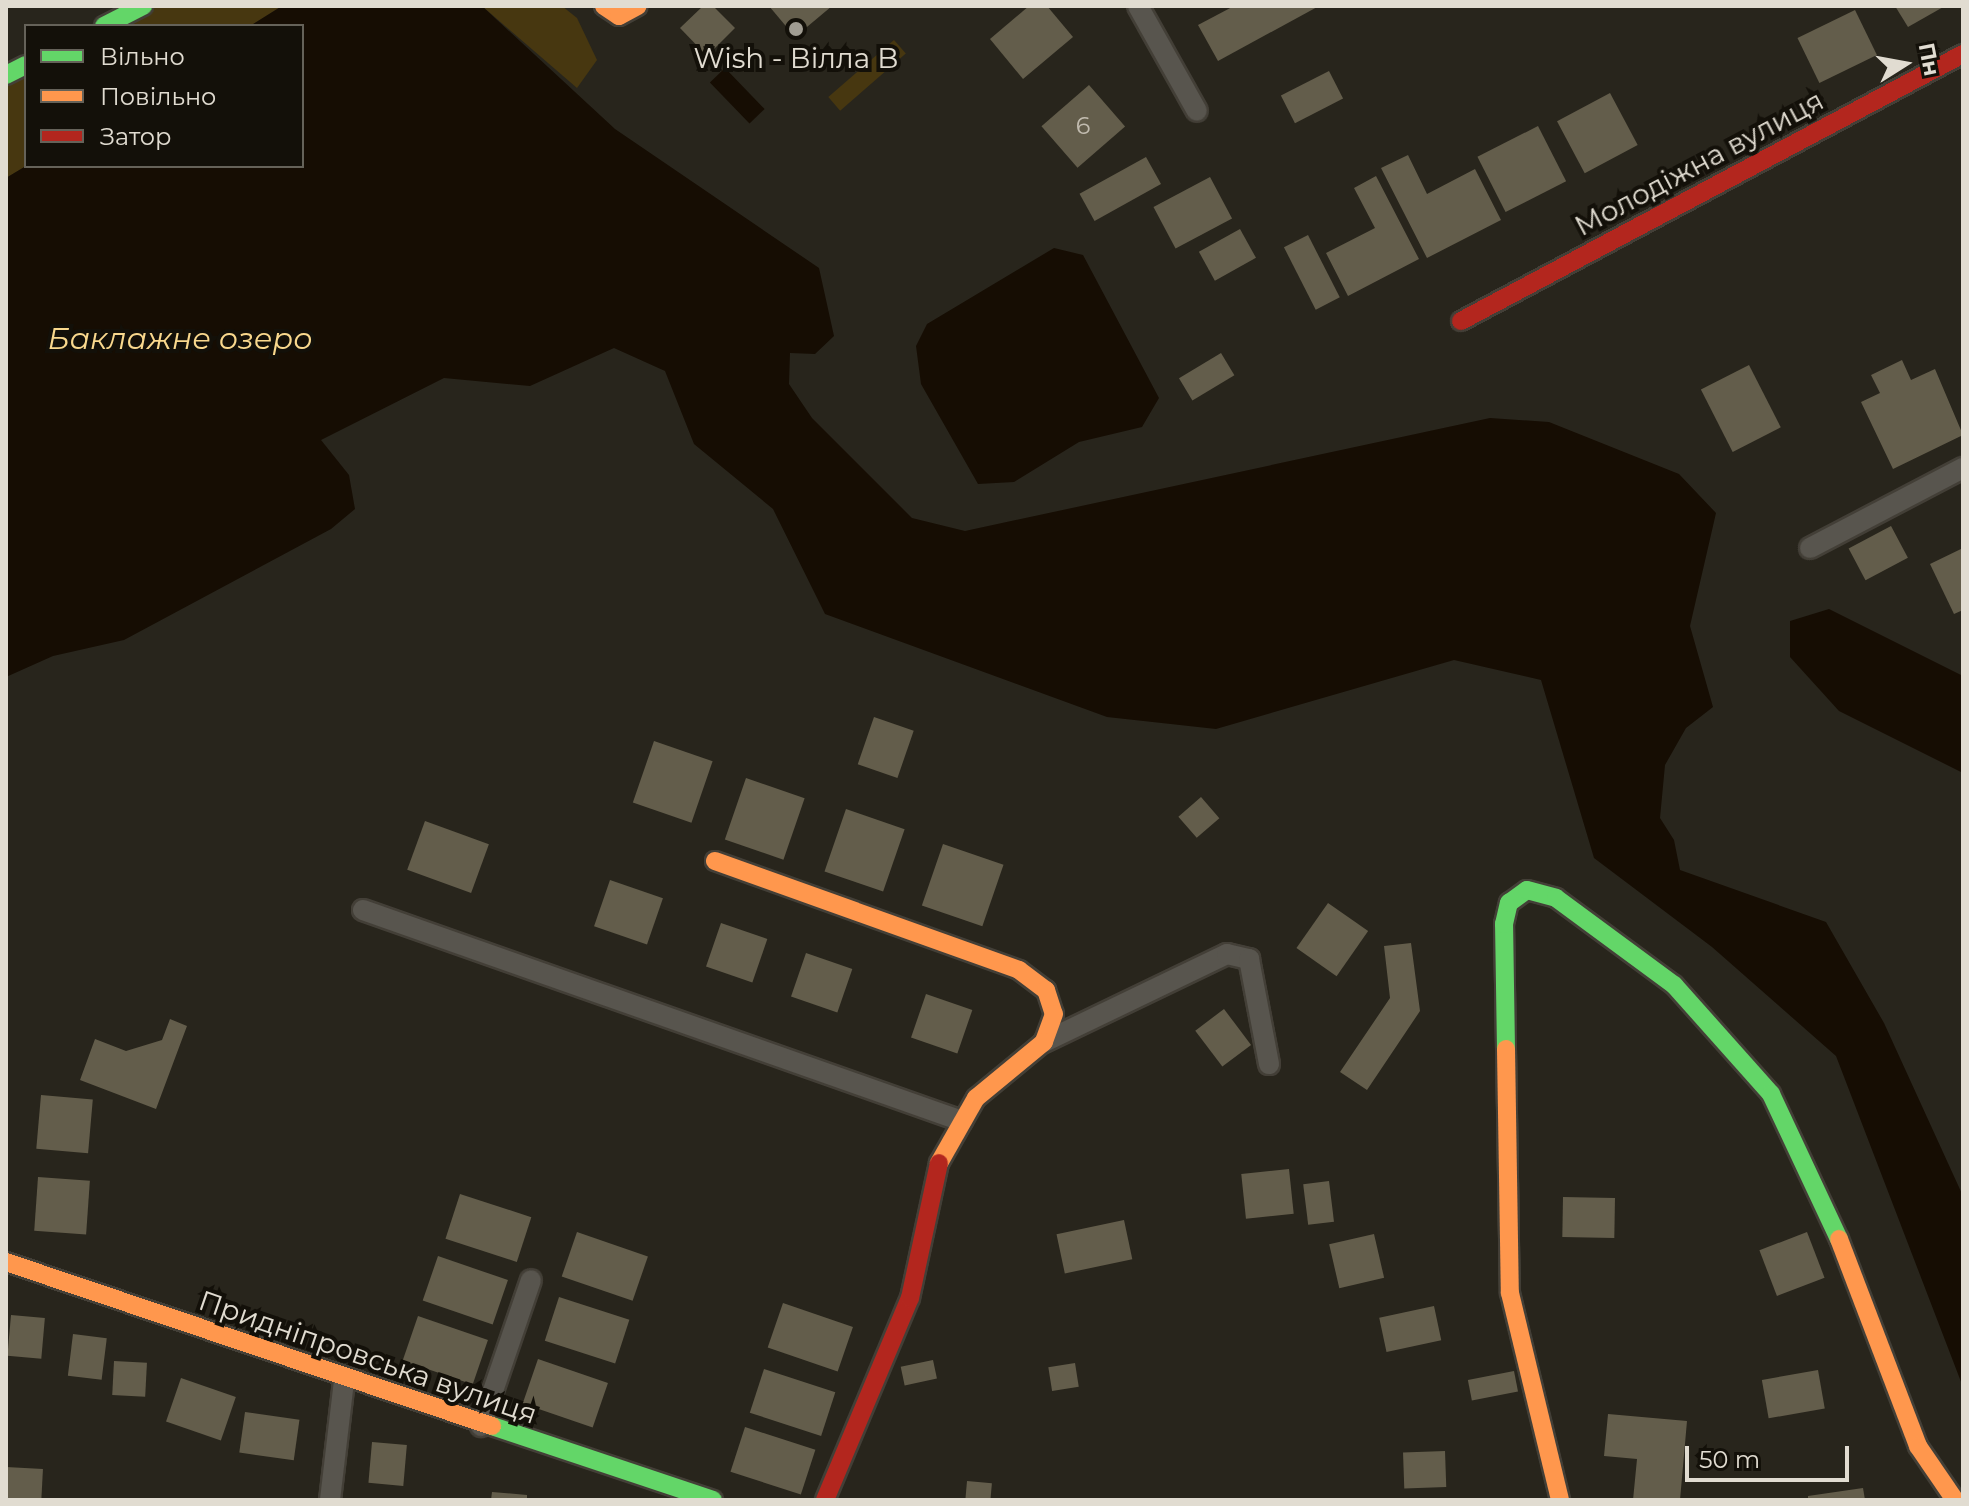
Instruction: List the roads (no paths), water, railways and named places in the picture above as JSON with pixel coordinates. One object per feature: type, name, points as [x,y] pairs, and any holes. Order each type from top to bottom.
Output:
[{"type":"street","points":[[108,24],[143,6]]},
{"type":"street","points":[[604,6],[619,16],[638,6]]},
{"type":"street","points":[[1138,6],[1197,111]]},
{"type":"street","name":"Молодіжна вулиця","points":[[1461,321],[1963,54]]},
{"type":"street","points":[[6,75],[24,66]]},
{"type":"street","points":[[1810,548],[1963,468]]},
{"type":"street","points":[[715,861],[1019,970],[1046,990],[1054,1014],[1044,1042]]},
{"type":"street","points":[[1560,1500],[1510,1293],[1504,924],[1509,903],[1527,890],[1556,898],[1674,985],[1771,1094],[1835,1227],[1918,1446],[1955,1500]]},
{"type":"street","points":[[363,910],[962,1121]]},
{"type":"street","points":[[825,1500],[910,1298],[939,1163],[976,1098],[1044,1042],[1227,954],[1249,959],[1269,1064]]},
{"type":"street","name":"Придніпровська вулиця","points":[[6,1262],[344,1380],[713,1500]]},
{"type":"street","points":[[481,1426],[531,1280]]},
{"type":"street","points":[[330,1500],[344,1380]]},
{"type":"water","name":"Баклажне озеро","points":[[282,6],[482,6],[615,129],[819,268],[834,336],[815,354],[790,353],[789,384],[812,418],[912,518],[965,531],[1490,418],[1549,422],[1679,474],[1716,513],[1690,626],[1713,707],[1686,728],[1665,765],[1660,818],[1674,840],[1680,870],[1826,922],[1884,1023],[1963,1196],[1963,1387],[1836,1056],[1712,947],[1594,858],[1541,680],[1454,660],[1216,729],[1107,717],[825,614],[773,509],[694,444],[665,371],[614,348],[530,386],[444,378],[321,440],[349,475],[355,509],[331,529],[124,640],[53,656],[6,677],[6,178],[24,167],[304,168],[304,24],[253,24]]},
{"type":"water","points":[[725,68],[765,109],[749,124],[710,83]]},
{"type":"water","points":[[1054,248],[1083,255],[1159,398],[1142,427],[1079,442],[1014,482],[978,484],[921,384],[916,346],[927,324]]},
{"type":"water","points":[[1829,609],[1963,676],[1963,773],[1839,711],[1790,657],[1790,621]]},
{"type":"place","name":"Wish - Вілла B","points":[[796,29]]}]
